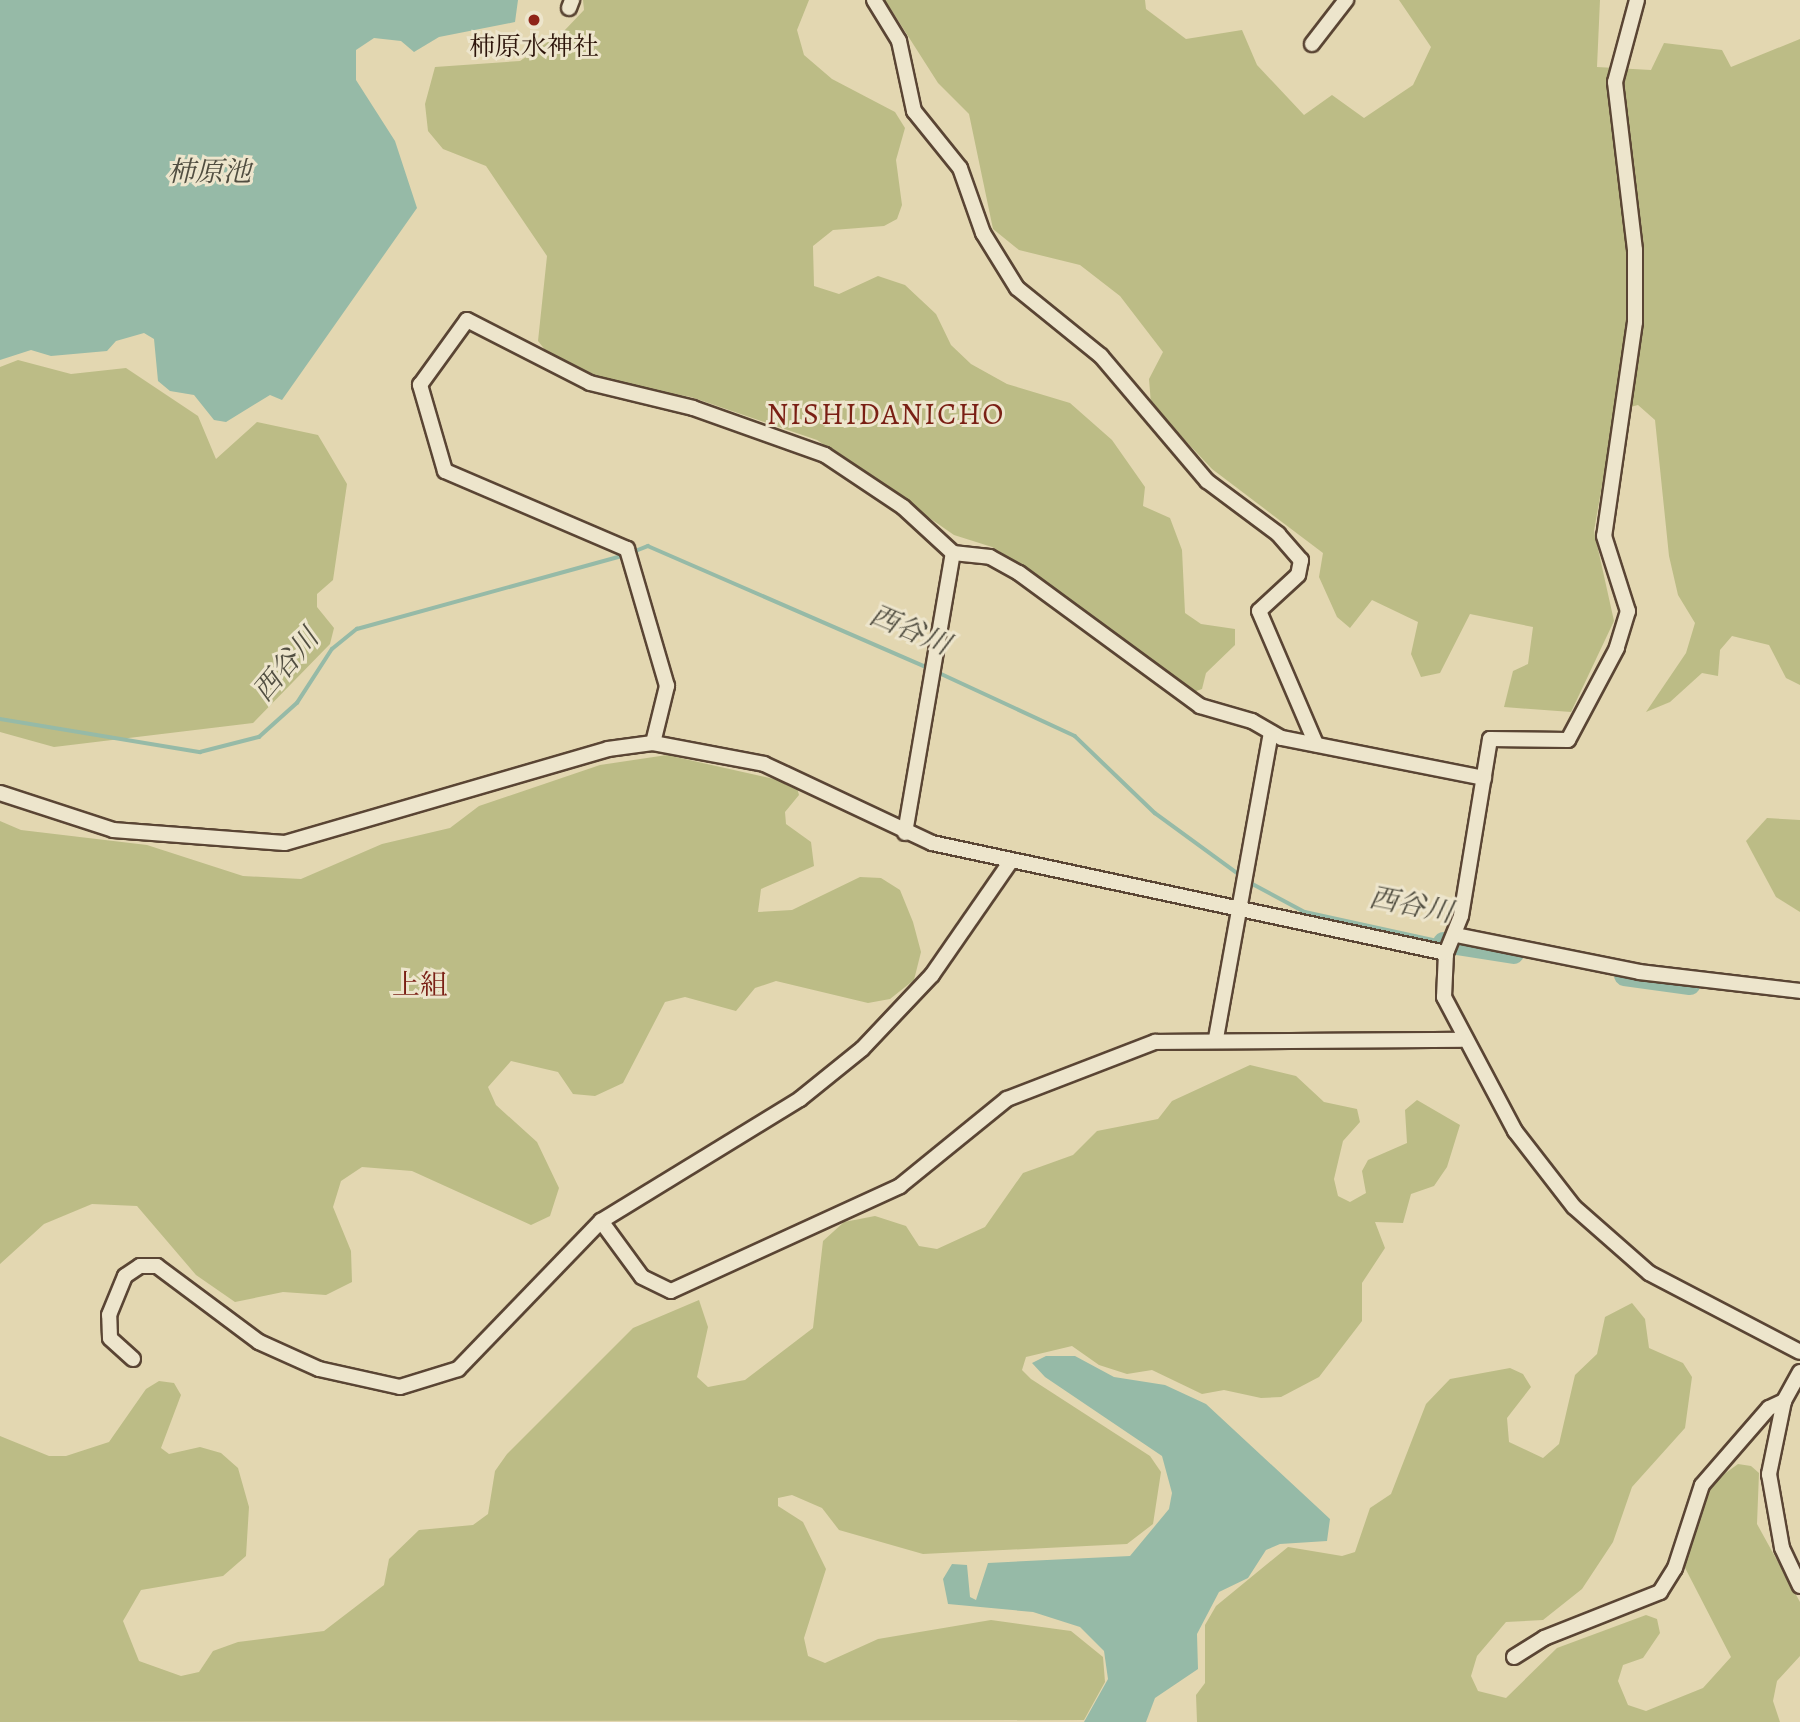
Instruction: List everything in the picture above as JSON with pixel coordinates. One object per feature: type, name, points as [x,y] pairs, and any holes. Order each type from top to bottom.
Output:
[{"type":"street","points":[[874,0],[899,41],[914,111],[960,168],[983,233],[1017,288],[1101,356],[1207,481],[1278,534],[1301,561],[1298,575],[1259,611],[1316,744]]},
{"type":"street","points":[[1312,44],[1346,0]]},
{"type":"street","points":[[1637,0],[1615,82],[1636,310],[1604,536],[1629,611],[1617,648],[1568,740],[1490,739],[1456,934],[1446,953],[1444,998],[1461,1040],[1537,1164],[1604,1236],[1688,1296],[1800,1352]]},
{"type":"street","points":[[653,743],[667,686],[629,552],[445,471],[420,385],[458,324],[467,320],[487,326],[590,383],[693,408],[825,455],[903,507],[953,553],[990,557],[1018,573],[1146,664],[1169,688],[1270,733],[1484,778]]},
{"type":"street","points":[[905,833],[953,553]]},
{"type":"street","points":[[1216,1038],[1270,733]]},
{"type":"street","points":[[0,793],[113,830],[285,844],[608,749],[653,743],[764,764],[905,833],[1011,861],[1446,953]]},
{"type":"street","points":[[133,1359],[110,1338],[109,1315],[125,1276],[140,1266],[157,1266],[279,1354],[377,1385],[429,1382],[458,1369],[601,1221],[800,1099],[862,1049],[932,975],[1011,861]]},
{"type":"street","points":[[1456,934],[1639,972],[1800,991]]},
{"type":"street","points":[[601,1221],[642,1277],[671,1291],[900,1186],[1007,1099],[1155,1042],[1216,1038],[1371,1045],[1461,1040]]},
{"type":"street","points":[[1800,1372],[1784,1401],[1769,1474],[1782,1548],[1800,1586]]},
{"type":"street","points":[[1514,1657],[1544,1638],[1660,1592],[1675,1568],[1702,1485],[1735,1454],[1769,1408],[1784,1401]]},
{"type":"green space","points":[[583,0],[809,0],[797,30],[804,55],[832,79],[895,112],[905,128],[896,160],[902,205],[897,219],[884,226],[833,230],[813,246],[814,286],[839,294],[878,276],[905,285],[936,314],[951,345],[971,364],[1007,384],[1070,403],[1112,440],[1145,487],[1143,506],[1170,518],[1182,550],[1185,613],[1201,624],[1235,629],[1235,645],[1206,673],[1202,689],[1191,693],[1034,573],[992,547],[954,535],[817,440],[691,397],[617,384],[550,356],[538,341],[547,256],[486,166],[443,149],[428,131],[425,104],[435,67],[520,61],[564,31],[584,10]]},
{"type":"green space","points":[[885,0],[1145,0],[1146,9],[1186,39],[1242,30],[1257,65],[1304,115],[1332,95],[1364,118],[1413,85],[1431,47],[1399,0],[1600,0],[1597,67],[1651,70],[1664,43],[1722,50],[1731,67],[1800,39],[1800,685],[1786,678],[1769,645],[1732,636],[1720,650],[1718,676],[1702,673],[1670,702],[1646,712],[1686,653],[1695,623],[1678,595],[1669,556],[1655,420],[1638,405],[1615,411],[1594,531],[1614,621],[1571,712],[1504,707],[1513,671],[1528,664],[1533,627],[1470,614],[1440,673],[1421,677],[1411,654],[1418,622],[1372,600],[1350,628],[1337,617],[1319,577],[1323,553],[1212,469],[1151,404],[1149,379],[1163,352],[1120,296],[1080,265],[1019,250],[993,229],[969,114],[938,83]]},
{"type":"green space","points":[[18,360],[71,374],[126,368],[198,416],[216,459],[257,422],[318,435],[347,484],[333,580],[317,594],[317,607],[334,628],[330,644],[253,723],[54,747],[0,732],[0,367]]},
{"type":"green space","points":[[667,755],[796,784],[799,795],[785,812],[786,824],[811,842],[814,866],[761,889],[758,912],[792,910],[860,877],[881,878],[900,890],[913,922],[921,952],[914,980],[890,999],[868,1003],[776,981],[755,988],[736,1011],[685,997],[665,1002],[623,1083],[595,1096],[573,1094],[558,1072],[511,1061],[488,1087],[496,1105],[537,1142],[559,1188],[550,1216],[531,1225],[412,1171],[362,1167],[341,1181],[333,1207],[351,1251],[352,1282],[326,1295],[283,1292],[235,1302],[196,1275],[137,1206],[92,1204],[44,1224],[0,1264],[0,821],[21,830],[147,845],[243,876],[301,879],[382,844],[450,828],[479,806],[600,765]]},
{"type":"green space","points":[[1767,818],[1800,820],[1800,912],[1776,897],[1746,841]]},
{"type":"green space","points":[[1250,1065],[1296,1076],[1324,1102],[1357,1109],[1360,1122],[1343,1141],[1334,1179],[1338,1196],[1350,1202],[1366,1193],[1362,1171],[1368,1160],[1407,1143],[1405,1110],[1417,1100],[1460,1125],[1447,1167],[1434,1186],[1411,1194],[1403,1223],[1375,1222],[1385,1248],[1362,1283],[1362,1321],[1319,1377],[1281,1397],[1261,1398],[1224,1390],[1202,1394],[1152,1370],[1127,1374],[1099,1365],[1072,1346],[1026,1357],[1022,1370],[1031,1379],[1150,1456],[1161,1472],[1153,1524],[1127,1544],[923,1554],[839,1530],[822,1508],[792,1495],[778,1498],[778,1506],[803,1522],[826,1569],[804,1638],[808,1656],[825,1663],[878,1639],[991,1620],[1071,1631],[1103,1657],[1105,1682],[1084,1720],[0,1722],[0,1436],[49,1456],[66,1456],[109,1442],[146,1389],[159,1381],[174,1383],[181,1395],[161,1448],[169,1454],[200,1447],[221,1453],[238,1468],[249,1507],[246,1556],[223,1576],[141,1590],[123,1621],[139,1661],[181,1676],[199,1672],[213,1651],[238,1642],[324,1631],[384,1585],[389,1559],[419,1530],[473,1525],[488,1514],[495,1471],[507,1454],[633,1328],[699,1300],[708,1327],[697,1377],[708,1387],[745,1380],[813,1328],[823,1241],[844,1222],[875,1216],[906,1226],[919,1246],[937,1249],[985,1227],[1023,1173],[1073,1155],[1097,1131],[1158,1119],[1172,1101]]},
{"type":"green space","points":[[1632,1303],[1645,1319],[1649,1348],[1683,1363],[1692,1377],[1685,1428],[1632,1487],[1613,1542],[1582,1589],[1543,1620],[1506,1622],[1477,1656],[1471,1676],[1478,1691],[1506,1698],[1557,1648],[1646,1615],[1657,1619],[1660,1633],[1643,1658],[1623,1665],[1618,1681],[1628,1705],[1646,1711],[1703,1688],[1731,1657],[1682,1562],[1709,1485],[1738,1464],[1751,1466],[1759,1473],[1757,1524],[1800,1602],[1800,1656],[1777,1681],[1773,1701],[1780,1722],[1197,1722],[1196,1695],[1205,1683],[1205,1625],[1216,1606],[1288,1547],[1342,1556],[1355,1552],[1370,1508],[1391,1494],[1426,1404],[1450,1379],[1510,1368],[1523,1374],[1531,1387],[1507,1418],[1509,1442],[1543,1458],[1559,1444],[1575,1375],[1597,1354],[1605,1317]]},
{"type":"water","name":"柿原池","points":[[0,0],[518,0],[515,22],[439,37],[414,52],[401,41],[374,38],[356,50],[356,80],[395,141],[417,208],[282,400],[270,395],[226,422],[214,420],[194,395],[170,391],[158,381],[154,339],[144,333],[116,341],[107,351],[51,356],[31,350],[0,360]]},
{"type":"water","points":[[1046,1356],[1075,1356],[1114,1377],[1165,1385],[1206,1404],[1330,1519],[1327,1541],[1280,1544],[1266,1550],[1248,1578],[1219,1592],[1197,1634],[1198,1669],[1155,1698],[1146,1722],[1084,1722],[1108,1679],[1104,1651],[1080,1627],[1033,1612],[948,1604],[943,1579],[952,1564],[967,1565],[970,1597],[976,1600],[988,1563],[1130,1556],[1169,1509],[1172,1493],[1162,1456],[1045,1377],[1032,1363]]},
{"type":"waterway","name":"西谷川","points":[[633,552],[648,546],[928,668]]},
{"type":"waterway","name":"西谷川","points":[[0,719],[200,752],[259,737],[297,703],[332,649],[357,629],[626,555]]},
{"type":"waterway","name":"西谷川","points":[[935,671],[1075,736],[1155,813],[1240,875]]},
{"type":"waterway","name":"西谷川","points":[[1249,882],[1305,912],[1443,942]]},
{"type":"waterway","name":"西谷川","points":[[1443,942],[1513,953]]},
{"type":"waterway","name":"西谷川","points":[[1624,975],[1689,984]]},
{"type":"place","name":"柿原水神社","points":[[534,20]]},
{"type":"district","name":"NISHIDANICHO","points":[[886,414]]},
{"type":"district","name":"上組","points":[[420,985]]}]
